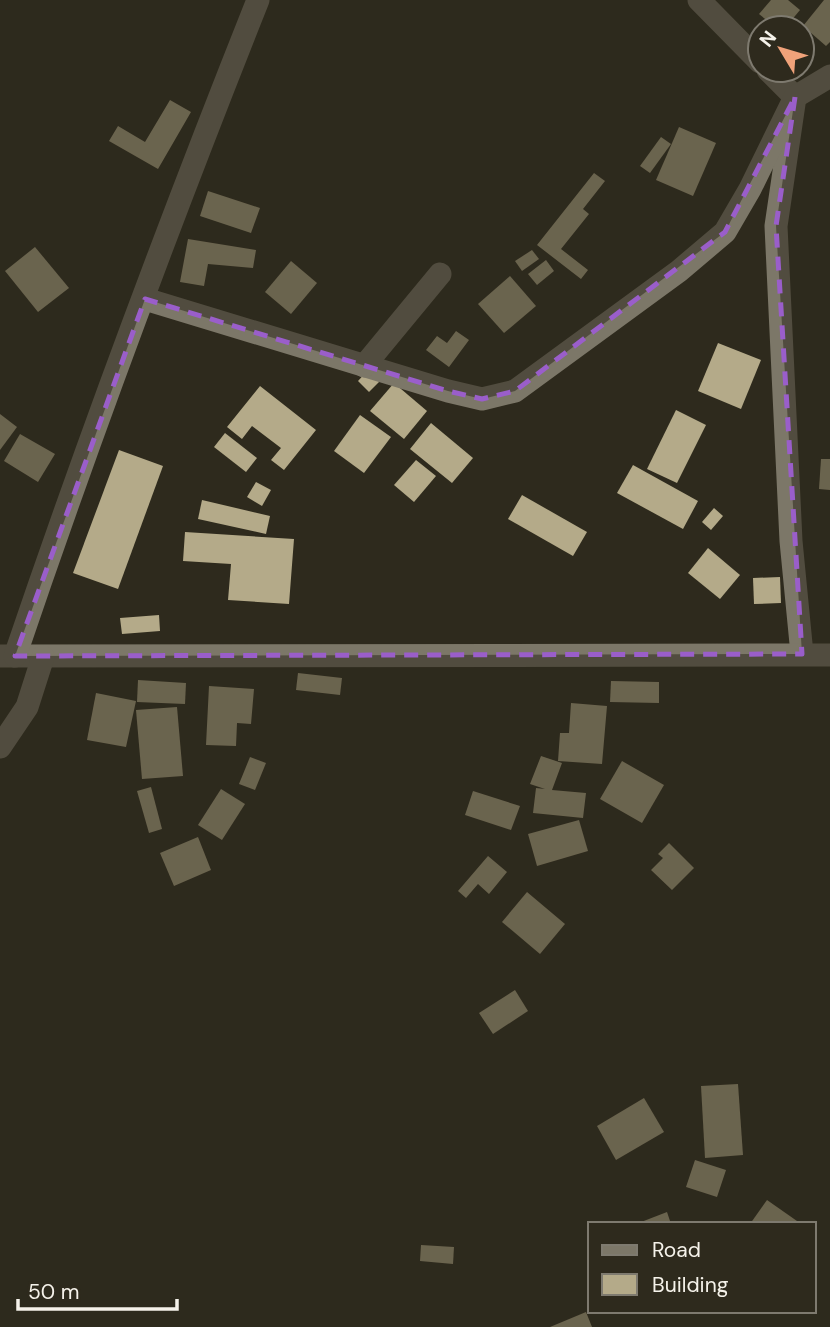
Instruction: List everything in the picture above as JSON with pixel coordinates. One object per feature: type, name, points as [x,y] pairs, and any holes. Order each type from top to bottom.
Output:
[{"type":"street","points":[[258,0],[197,152],[145,299],[7,656],[830,654]]},
{"type":"street","points":[[699,0],[746,48]]},
{"type":"street","points":[[145,299],[482,399],[515,391],[678,271],[725,232],[750,189],[795,97],[830,76]]},
{"type":"street","points":[[782,84],[795,97]]},
{"type":"street","points":[[795,97],[776,226],[791,541],[802,654]]},
{"type":"street","points":[[364,366],[440,274]]},
{"type":"street","points":[[0,747],[27,707],[43,657]]},
{"type":"highlighted area","points":[[795,97],[776,226],[802,654],[15,656],[145,299],[448,391],[482,399],[515,391],[725,232]]},
{"type":"building","points":[[771,0],[788,0],[800,10],[797,14],[759,14]]},
{"type":"building","points":[[824,0],[830,0],[830,42],[826,46],[816,37],[816,14],[813,14]]},
{"type":"building","points":[[170,100],[191,112],[158,169],[109,141],[118,126],[145,142]]},
{"type":"building","points":[[679,127],[716,143],[693,196],[656,180]]},
{"type":"building","points":[[661,137],[671,144],[650,173],[640,166]]},
{"type":"building","points":[[594,173],[605,181],[583,209],[589,214],[561,249],[588,270],[581,279],[537,245]]},
{"type":"building","points":[[208,191],[260,208],[251,233],[200,216]]},
{"type":"building","points":[[188,239],[256,250],[253,268],[208,264],[204,286],[180,282]]},
{"type":"building","points":[[35,247],[69,288],[38,312],[5,271]]},
{"type":"building","points":[[532,250],[539,259],[522,271],[515,261]]},
{"type":"building","points":[[546,260],[554,271],[537,285],[528,274]]},
{"type":"building","points":[[291,261],[317,283],[291,314],[265,292]]},
{"type":"building","points":[[510,276],[536,306],[504,333],[478,304]]},
{"type":"building","points":[[456,331],[469,340],[449,367],[426,350],[437,336],[447,343]]},
{"type":"building","points":[[718,343],[761,360],[741,409],[698,391]]},
{"type":"building","points":[[368,370],[380,381],[369,392],[358,381]]},
{"type":"building","points":[[394,383],[427,411],[404,439],[370,411]]},
{"type":"building","points":[[260,386],[316,430],[284,470],[271,460],[281,448],[252,426],[242,439],[227,427]]},
{"type":"building","points":[[676,410],[706,425],[677,483],[647,469]]},
{"type":"building","points":[[0,414],[17,427],[0,450]]},
{"type":"building","points":[[360,415],[391,437],[364,473],[334,451]]},
{"type":"building","points":[[431,423],[473,458],[452,483],[410,449]]},
{"type":"building","points":[[225,433],[257,458],[246,472],[214,447]]},
{"type":"building","points":[[20,434],[55,454],[38,482],[4,461]]},
{"type":"building","points":[[119,450],[163,466],[118,589],[73,573]]},
{"type":"building","points":[[821,459],[830,459],[830,490],[819,489]]},
{"type":"building","points":[[416,460],[436,476],[414,502],[394,485]]},
{"type":"building","points":[[633,465],[698,501],[683,529],[617,493]]},
{"type":"building","points":[[256,482],[271,490],[262,506],[247,497]]},
{"type":"building","points":[[522,495],[587,532],[573,556],[508,519]]},
{"type":"building","points":[[202,500],[270,516],[266,534],[198,519]]},
{"type":"building","points":[[714,508],[723,516],[711,530],[702,522]]},
{"type":"building","points":[[185,532],[294,539],[289,604],[228,600],[231,564],[183,561]]},
{"type":"building","points":[[708,548],[740,575],[720,599],[688,573]]},
{"type":"building","points":[[780,577],[781,603],[754,604],[753,578]]},
{"type":"building","points":[[159,615],[160,631],[122,634],[120,618]]},
{"type":"building","points":[[298,673],[342,678],[340,695],[296,690]]},
{"type":"building","points":[[138,680],[186,683],[185,704],[137,702]]},
{"type":"building","points":[[611,681],[659,682],[659,703],[610,702]]},
{"type":"building","points":[[209,686],[254,689],[251,724],[237,723],[236,746],[206,745]]},
{"type":"building","points":[[96,693],[136,701],[126,747],[87,740]]},
{"type":"building","points":[[571,703],[607,706],[602,764],[558,761],[560,733],[569,733]]},
{"type":"building","points":[[177,707],[183,776],[142,779],[136,710]]},
{"type":"building","points":[[541,756],[562,763],[552,790],[586,793],[583,818],[533,813],[536,788],[545,789],[530,784]]},
{"type":"building","points":[[250,757],[266,763],[255,790],[239,784]]},
{"type":"building","points":[[622,761],[664,785],[642,823],[600,799]]},
{"type":"building","points":[[151,787],[162,829],[149,833],[137,791]]},
{"type":"building","points":[[221,789],[245,804],[222,840],[198,825]]},
{"type":"building","points":[[473,791],[520,806],[511,830],[465,815]]},
{"type":"building","points":[[579,820],[588,851],[537,866],[528,834]]},
{"type":"building","points":[[198,837],[211,870],[174,886],[160,853]]},
{"type":"building","points":[[669,843],[694,868],[672,890],[651,870],[663,858],[658,854]]},
{"type":"building","points":[[488,856],[507,872],[489,894],[478,884],[466,898],[458,891]]},
{"type":"building","points":[[527,892],[565,924],[540,954],[502,922]]},
{"type":"building","points":[[515,990],[528,1011],[493,1034],[479,1013]]},
{"type":"building","points":[[738,1084],[743,1155],[705,1158],[701,1086]]},
{"type":"building","points":[[644,1098],[664,1132],[616,1160],[597,1126]]},
{"type":"building","points":[[695,1160],[726,1170],[717,1197],[686,1187]]},
{"type":"building","points":[[767,1200],[797,1221],[796,1222],[751,1222]]},
{"type":"building","points":[[667,1212],[670,1222],[641,1222]]},
{"type":"building","points":[[421,1245],[454,1247],[453,1264],[420,1261]]},
{"type":"building","points":[[586,1312],[592,1327],[550,1327]]}]
